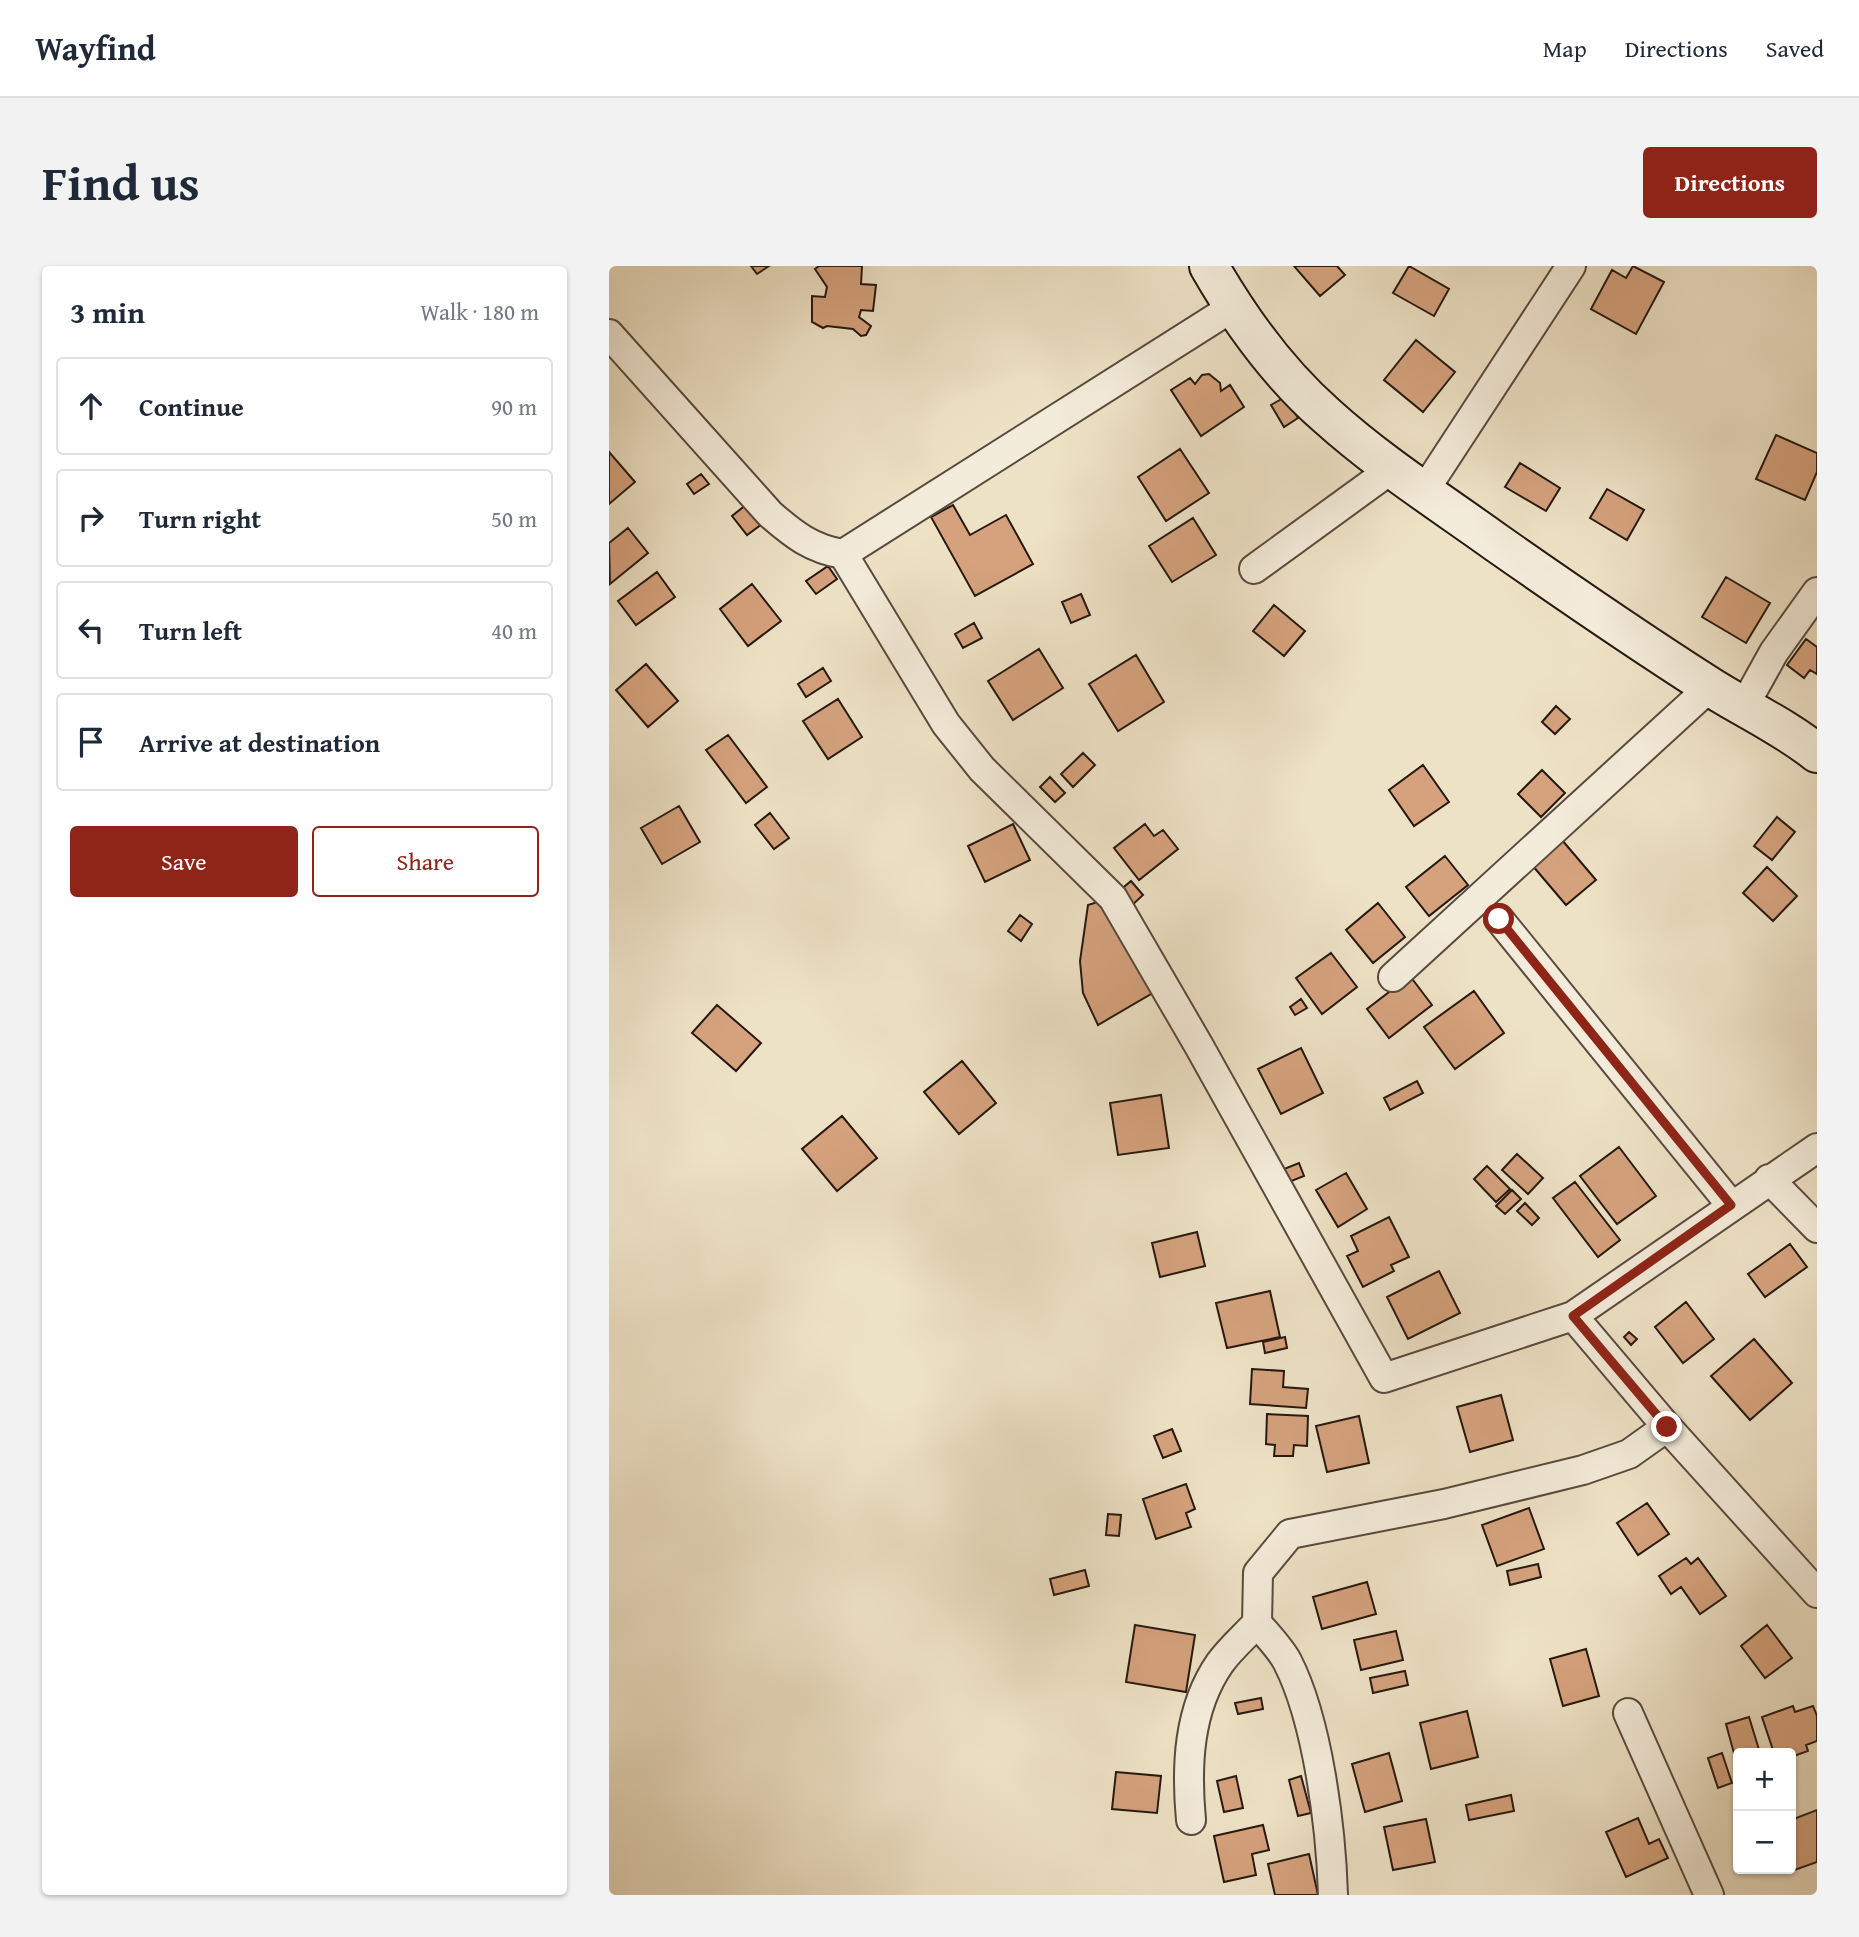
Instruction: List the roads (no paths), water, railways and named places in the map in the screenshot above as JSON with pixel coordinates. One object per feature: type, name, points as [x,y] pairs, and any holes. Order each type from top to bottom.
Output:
[{"type":"street","points":[[1209,266],[1233,307],[1275,361],[1326,415],[1423,491],[1710,687],[1794,734],[1817,753]]},
{"type":"street","points":[[1423,491],[1571,266]]},
{"type":"street","points":[[609,334],[771,514],[795,536],[820,550],[843,554],[1233,307]]},
{"type":"street","points":[[1254,569],[1393,468]]},
{"type":"street","points":[[843,554],[946,724],[982,769],[1113,898],[1199,1046],[1384,1378],[1573,1316],[1817,1148]]},
{"type":"street","points":[[1744,706],[1774,652],[1817,592]]},
{"type":"street","points":[[1393,976],[1710,687]]},
{"type":"street","points":[[1499,919],[1731,1205]]},
{"type":"street","points":[[1769,1179],[1817,1228]]},
{"type":"street","points":[[1573,1316],[1667,1427],[1817,1593]]},
{"type":"street","points":[[1333,1895],[1330,1829],[1307,1717],[1287,1660],[1257,1623],[1258,1573],[1290,1534],[1444,1504],[1583,1470],[1629,1454],[1667,1427]]},
{"type":"street","points":[[1191,1820],[1187,1775],[1191,1739],[1204,1692],[1221,1662],[1257,1623]]},
{"type":"street","points":[[1628,1713],[1709,1895]]}]
